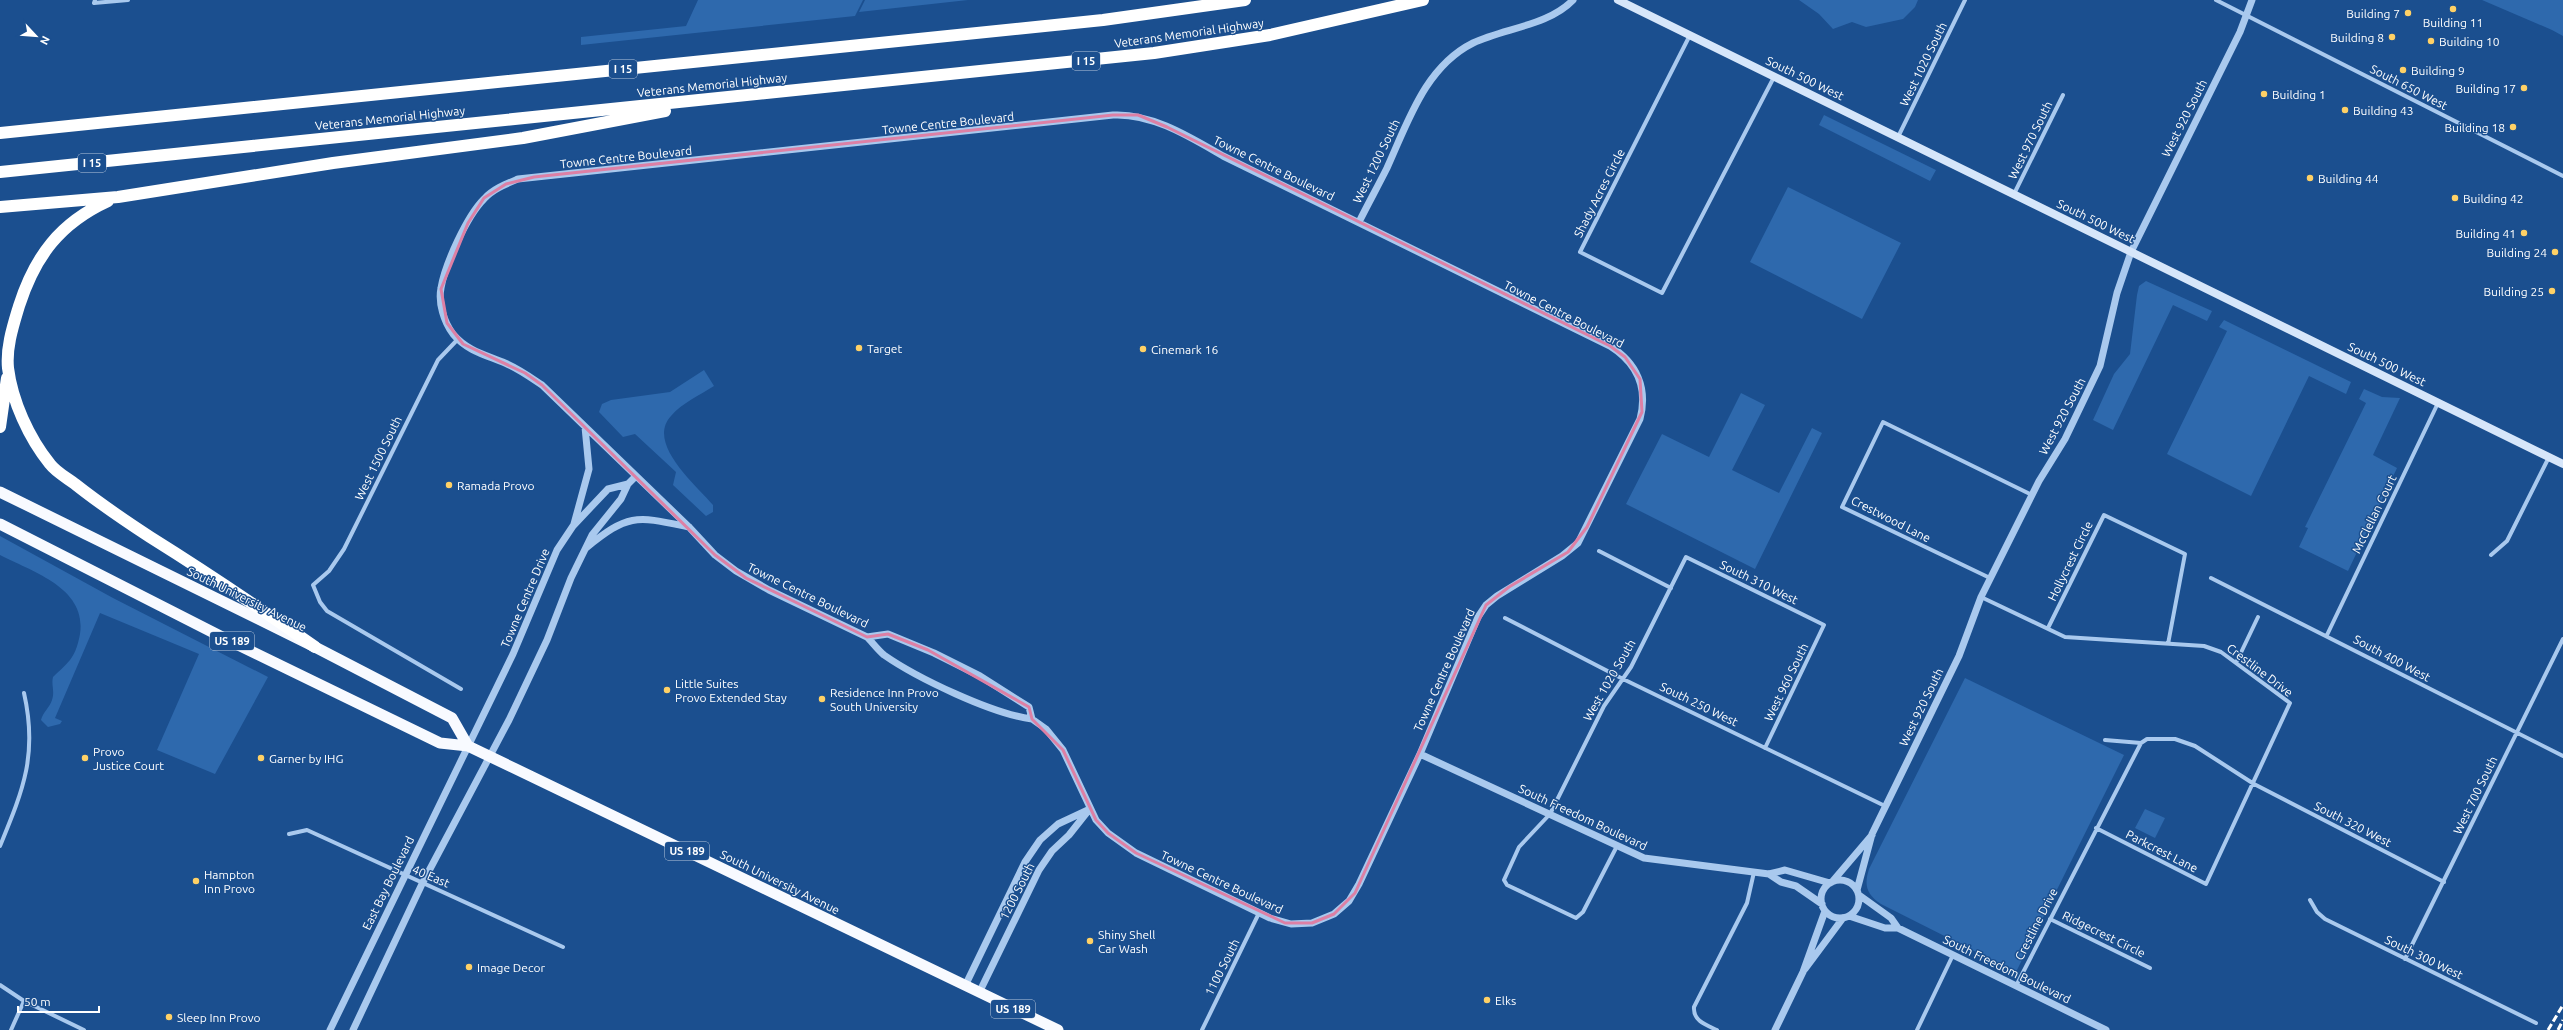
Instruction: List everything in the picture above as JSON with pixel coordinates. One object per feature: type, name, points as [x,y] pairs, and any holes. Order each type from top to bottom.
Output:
[{"type":"highway","name":"Veterans Memorial Highway","points":[[0,133],[1096,20],[1245,0]]},
{"type":"highway","name":"Veterans Memorial Highway","points":[[0,172],[744,96],[1192,48],[1277,34],[1423,0]]},
{"type":"highway","points":[[0,207],[118,197],[333,163],[523,138],[744,96]]},
{"type":"highway","points":[[0,427],[8,368],[10,333],[28,278],[43,253],[64,228],[90,210],[118,197]]},
{"type":"highway","points":[[8,368],[20,412],[36,445],[51,466],[107,509],[235,591],[315,647]]},
{"type":"highway","name":"South University Avenue","points":[[0,492],[315,647],[452,718],[468,746]]},
{"type":"highway","name":"South University Avenue","points":[[0,524],[224,638],[440,743],[468,746],[1058,1030]]},
{"type":"main road","name":"South 500 West","points":[[1618,0],[2563,464]]},
{"type":"street","points":[[94,2],[128,0]]},
{"type":"street","name":"West 1200 South","points":[[1359,222],[1413,110],[1435,73],[1462,49],[1474,43],[1557,13],[1572,0]]},
{"type":"street","name":"West 1020 South","points":[[1898,137],[1966,0]]},
{"type":"street","name":"South 650 West","points":[[2216,0],[2563,176]]},
{"type":"street","name":"West 920 South","points":[[1858,893],[1872,834],[1959,656],[1981,597],[1990,578],[2032,494],[2065,439],[2100,366],[2117,293],[2131,252],[2246,16],[2252,0]]},
{"type":"street","name":"Shady Acres Circle","points":[[1690,35],[1580,252],[1662,293],[1774,76]]},
{"type":"street","name":"West 970 South","points":[[2014,194],[2063,95]]},
{"type":"street","name":"Towne Centre Boulevard","points":[[1113,115],[1138,115],[1167,126],[1223,156],[1359,222],[1493,290],[1610,346],[1633,366],[1640,379],[1643,393],[1642,412],[1636,428],[1583,536],[1568,552],[1509,587],[1486,605],[1449,681],[1420,754],[1359,884],[1343,907],[1325,919],[1300,925],[1278,921],[1259,913],[1127,848],[1108,833],[1096,820],[1063,750],[1046,729],[1032,719],[1028,707],[970,670],[888,634],[867,637],[746,578],[715,555],[690,527],[542,385],[525,373],[486,357],[458,339],[447,323],[442,311],[441,289],[445,273],[468,222],[484,198],[500,187],[518,180],[534,177],[1113,115]]},
{"type":"street","name":"West 1500 South","points":[[458,339],[446,349],[438,360],[344,549],[329,571],[313,585],[320,602],[327,611],[461,689]]},
{"type":"street","name":"McClellan Court","points":[[2327,635],[2439,402]]},
{"type":"street","name":"Crestwood Lane","points":[[1990,578],[1842,507],[1883,422],[2032,494]]},
{"type":"street","points":[[573,526],[589,469],[586,427]]},
{"type":"street","points":[[2491,555],[2507,541],[2549,457]]},
{"type":"street","points":[[353,1030],[422,884],[508,722],[544,647],[592,534],[621,499],[628,484],[636,476]]},
{"type":"street","name":"Towne Centre Drive","points":[[468,746],[513,654],[546,572],[573,526],[608,488],[628,484]]},
{"type":"street","name":"Hollycrest Circle","points":[[2048,628],[2104,515],[2185,554],[2168,644]]},
{"type":"street","points":[[584,550],[621,522],[637,519],[690,527]]},
{"type":"street","points":[[1599,551],[1671,588]]},
{"type":"street","name":"West 1020 South","points":[[1617,846],[1579,917],[1576,918],[1507,885],[1504,880],[1519,847],[1550,814],[1604,706],[1623,679],[1686,557]]},
{"type":"street","name":"South 310 West","points":[[1686,557],[1824,625]]},
{"type":"street","name":"South 400 West","points":[[2211,578],[2327,635],[2517,734],[2563,756]]},
{"type":"street","name":"Crestline Drive","points":[[1981,597],[2066,637],[2204,646],[2221,652],[2290,703],[2254,784]]},
{"type":"street","points":[[2236,663],[2258,616]]},
{"type":"street","name":"South 250 West","points":[[1505,618],[1623,679],[1885,806]]},
{"type":"street","name":"West 960 South","points":[[1765,748],[1824,625]]},
{"type":"street","points":[[867,637],[883,654],[923,676],[1004,714],[1032,719]]},
{"type":"street","name":"West 700 South","points":[[2405,959],[2563,639]]},
{"type":"street","points":[[0,846],[22,793],[29,764],[30,720],[24,693]]},
{"type":"street","points":[[2105,740],[2141,743],[2148,739],[2175,739],[2195,746],[2254,784]]},
{"type":"street","name":"Crestline Drive","points":[[2016,986],[2141,743]]},
{"type":"street","name":"East Bay Boulevard","points":[[330,1030],[468,746]]},
{"type":"street","name":"South Freedom Boulevard","points":[[1420,754],[1644,858],[1769,874],[1785,870],[1831,883]]},
{"type":"street","name":"Parkcrest Lane","points":[[2096,828],[2206,884],[2254,784]]},
{"type":"street","name":"South 320 West","points":[[2254,784],[2444,882]]},
{"type":"street","name":"1200 South","points":[[965,986],[1025,862],[1040,840],[1058,824],[1090,809]]},
{"type":"street","name":"1200 South","points":[[979,993],[1039,870],[1052,850],[1069,835],[1090,809]]},
{"type":"street","name":"40 East","points":[[289,834],[307,830],[422,884],[563,947]]},
{"type":"street","name":"West 920 South","points":[[1831,883],[1872,834]]},
{"type":"street","points":[[1717,1030],[1699,1021],[1695,1016],[1694,1007],[1747,903],[1754,872]]},
{"type":"street","name":"South Freedom Boulevard","points":[[1769,874],[1781,882],[1796,886],[1823,907]]},
{"type":"street","points":[[1776,1030],[1802,972],[1823,907],[1822,896],[1831,883],[1848,882],[1858,893],[1858,907],[1846,917],[1802,972]]},
{"type":"street","name":"South Freedom Boulevard","points":[[1858,893],[1890,918],[1898,928],[2106,1030]]},
{"type":"street","name":"South 300 West","points":[[2310,900],[2317,912],[2325,919],[2536,1023]]},
{"type":"street","points":[[1823,907],[1831,916],[1846,917]]},
{"type":"street","name":"1100 South","points":[[1202,1030],[1259,913]]},
{"type":"street","name":"South Freedom Boulevard","points":[[1846,917],[1885,928],[1898,928]]},
{"type":"street","name":"Ridgecrest Circle","points":[[2050,919],[2150,968]]},
{"type":"street","points":[[1918,1030],[1953,955]]},
{"type":"street","points":[[0,985],[24,1001],[84,1030]]},
{"type":"street","points":[[11,1030],[24,1001]]},
{"type":"highlighted area","points":[[1113,115],[1138,115],[1167,127],[1610,346],[1625,357],[1640,379],[1642,412],[1587,527],[1568,552],[1509,587],[1486,605],[1355,893],[1334,914],[1312,923],[1285,923],[1136,853],[1108,833],[1096,820],[1063,750],[1032,719],[1029,707],[1015,697],[928,650],[888,634],[867,637],[746,578],[715,555],[542,385],[525,373],[463,344],[447,323],[441,289],[468,223],[484,198],[506,184],[534,177]]},
{"type":"shaded area","points":[[698,0],[863,0],[855,16],[581,45],[581,37],[686,26]]},
{"type":"shaded area","points":[[865,0],[968,0],[859,12]]},
{"type":"shaded area","points":[[1799,0],[1918,0],[1915,7],[1903,19],[1866,27],[1852,22],[1833,29],[1819,14]]},
{"type":"shaded area","points":[[2482,0],[2563,0],[2563,36],[2552,30]]},
{"type":"shaded area","points":[[1824,115],[1936,170],[1930,181],[1819,125]]},
{"type":"shaded area","points":[[1788,187],[1901,243],[1862,319],[1750,262]]},
{"type":"shaded area","points":[[2146,281],[2212,311],[2207,321],[2173,305],[2113,430],[2093,420],[2114,374],[2130,354],[2137,295],[2139,286]]},
{"type":"shaded area","points":[[2224,320],[2351,382],[2346,394],[2309,376],[2251,496],[2167,454],[2227,331],[2219,327]]},
{"type":"shaded area","points":[[704,370],[714,386],[675,411],[665,427],[664,438],[676,463],[713,505],[713,512],[706,516],[673,485],[676,472],[635,434],[623,437],[599,412],[602,404],[611,400],[670,392]]},
{"type":"shaded area","points":[[2364,389],[2382,397],[2400,398],[2373,455],[2397,468],[2348,571],[2299,547],[2308,528],[2305,527],[2366,403],[2359,399]]},
{"type":"shaded area","points":[[1741,393],[1765,405],[1732,470],[1779,493],[1812,428],[1822,433],[1755,569],[1626,504],[1662,434],[1709,457]]},
{"type":"shaded area","points":[[0,536],[113,598],[268,677],[215,774],[157,750],[199,654],[100,613],[55,718],[62,721],[60,724],[48,727],[41,720],[52,700],[53,677],[64,667],[74,654],[80,634],[80,618],[75,605],[66,593],[55,584],[42,575],[0,555]]},
{"type":"shaded area","points":[[1965,678],[2124,755],[2016,972],[1881,904],[1869,893],[1867,884],[1869,869]]},
{"type":"shaded area","points":[[2145,809],[2165,818],[2155,838],[2135,828]]},
{"type":"railway","points":[[2548,1030],[2563,1005]]},
{"type":"railway","points":[[2558,1030],[2563,1020]]},
{"type":"place","name":"Building 11","points":[[2453,9]]},
{"type":"place","name":"Building 7","points":[[2408,13]]},
{"type":"place","name":"Building 8","points":[[2392,37]]},
{"type":"place","name":"Building 10","points":[[2431,41]]},
{"type":"place","name":"Building 9","points":[[2403,70]]},
{"type":"place","name":"Building 17","points":[[2524,88]]},
{"type":"place","name":"Building 1","points":[[2264,94]]},
{"type":"place","name":"Building 43","points":[[2345,110]]},
{"type":"place","name":"Building 18","points":[[2513,127]]},
{"type":"place","name":"Building 44","points":[[2310,178]]},
{"type":"place","name":"Building 42","points":[[2455,198]]},
{"type":"place","name":"Building 41","points":[[2524,233]]},
{"type":"place","name":"Building 24","points":[[2555,252]]},
{"type":"place","name":"Building 25","points":[[2552,291]]},
{"type":"place","name":"Target","points":[[859,348]]},
{"type":"place","name":"Cinemark 16","points":[[1143,349]]},
{"type":"place","name":"Ramada Provo","points":[[449,485]]},
{"type":"place","name":"Little Suites Provo Extended Stay","points":[[667,690]]},
{"type":"place","name":"Residence Inn Provo South University","points":[[822,699]]},
{"type":"place","name":"Provo Justice Court","points":[[85,758]]},
{"type":"place","name":"Garner by IHG","points":[[261,758]]},
{"type":"place","name":"Hampton Inn Provo","points":[[196,881]]},
{"type":"place","name":"Shiny Shell Car Wash","points":[[1090,941]]},
{"type":"place","name":"Image Decor","points":[[469,967]]},
{"type":"place","name":"Elks","points":[[1487,1000]]},
{"type":"place","name":"Sleep Inn Provo","points":[[169,1017]]}]
